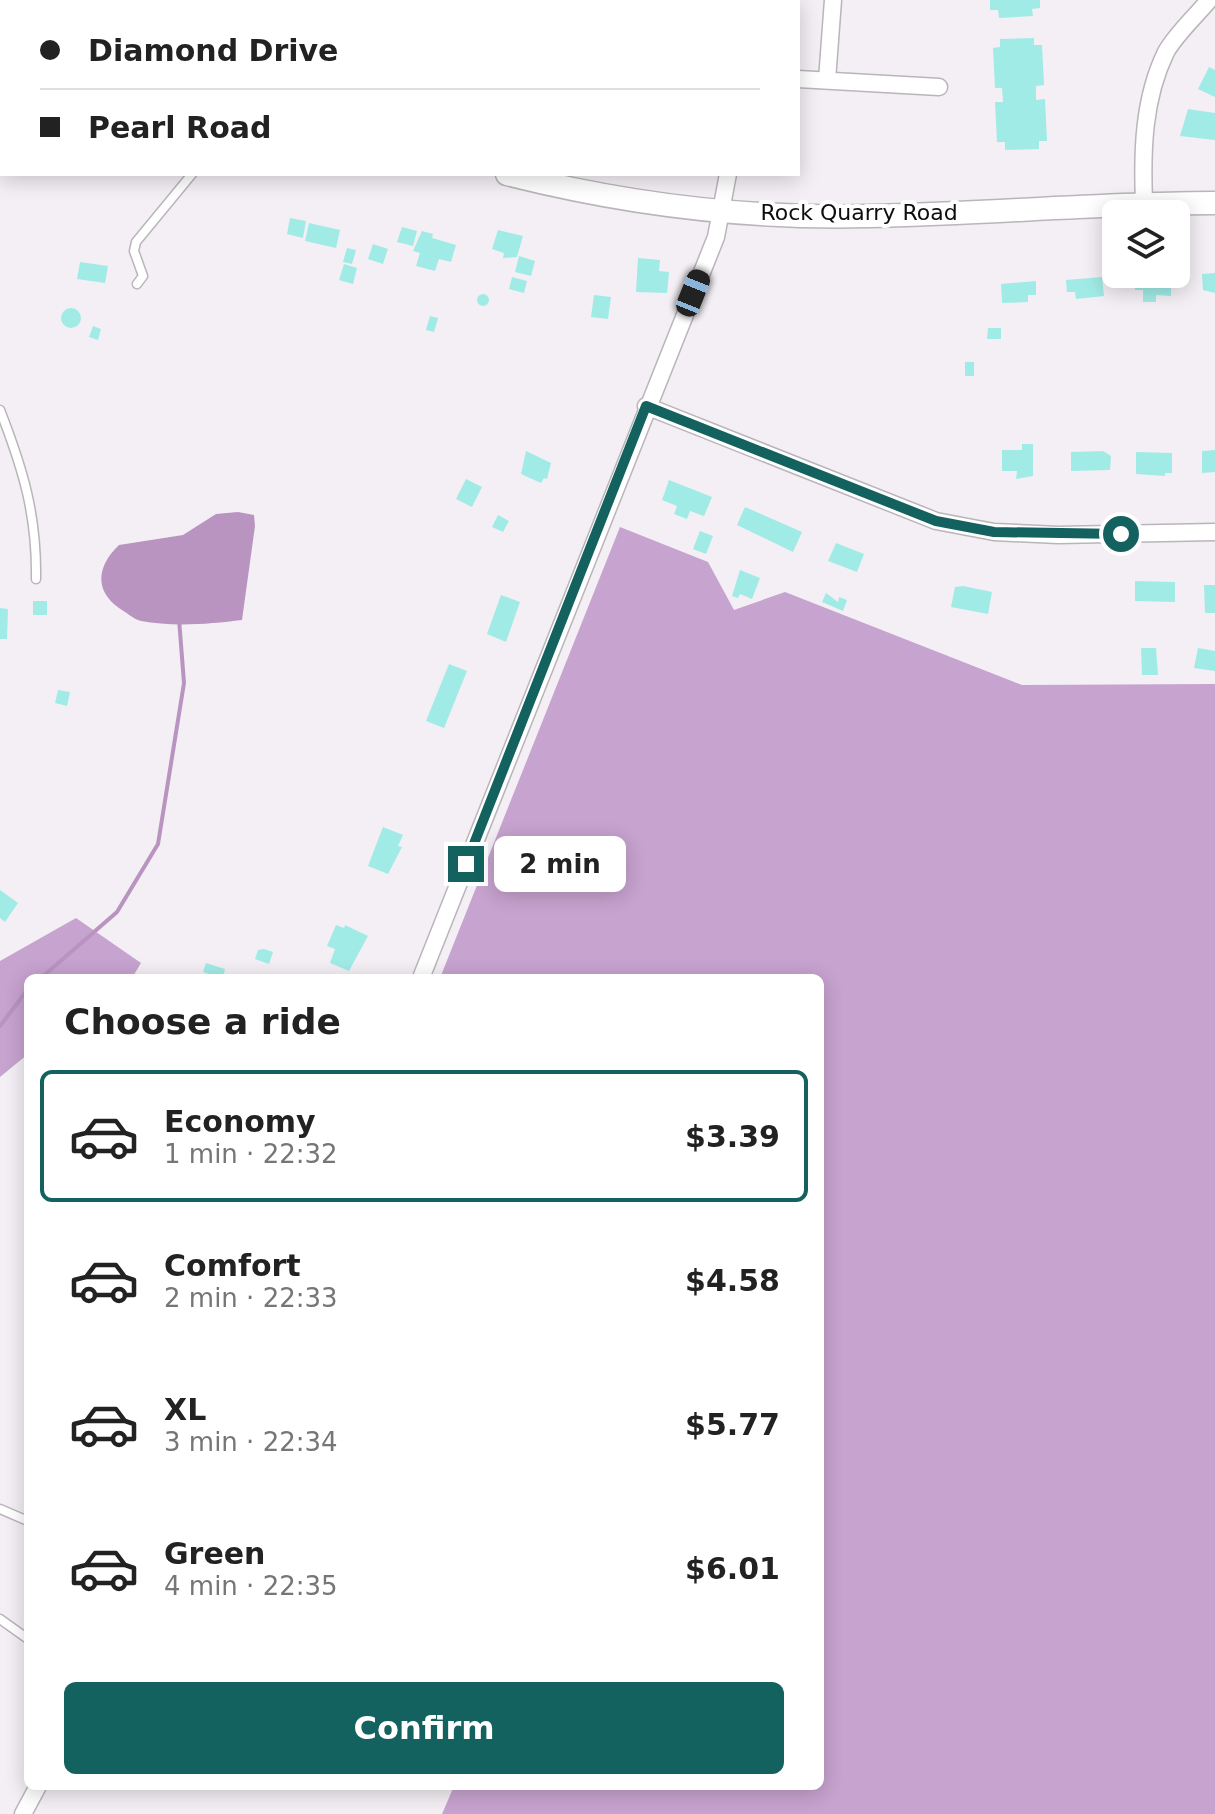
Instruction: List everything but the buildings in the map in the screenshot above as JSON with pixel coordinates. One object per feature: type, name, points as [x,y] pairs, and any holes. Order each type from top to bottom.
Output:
[{"type":"main road","name":"Rock Quarry Road","points":[[515,176],[571,190],[723,212],[867,217],[1102,205]]},
{"type":"main road","name":"Rock Quarry Road","points":[[1190,203],[1215,203]]},
{"type":"street","points":[[827,80],[833,0]]},
{"type":"street","points":[[1144,200],[1142,161],[1148,103],[1167,50],[1209,0]]},
{"type":"street","points":[[800,79],[939,87]]},
{"type":"street","points":[[423,974],[723,212],[728,176]]},
{"type":"street","points":[[646,406],[936,521],[994,532],[1042,534],[1215,532]]},
{"type":"street","points":[[23,1814],[36,1790]]},
{"type":"lane","points":[[137,284],[143,276],[134,251],[136,242],[190,176]]},
{"type":"lane","points":[[0,410],[29,494],[37,533],[36,579]]},
{"type":"lane","points":[[0,1509],[24,1519]]},
{"type":"lane","points":[[0,1619],[24,1636]]},
{"type":"shaded area","points":[[238,512],[254,515],[255,526],[242,620],[192,624],[141,621],[119,608],[105,594],[101,578],[103,569],[119,545],[183,535],[216,514]]},
{"type":"shaded area","points":[[620,527],[708,562],[734,610],[785,592],[1022,685],[1215,684],[1215,1814],[442,1814],[452,1790],[824,1790],[824,974],[442,974]]},
{"type":"shaded area","points":[[76,918],[141,963],[134,974],[24,974],[24,1057],[0,1077],[0,961]]},
{"type":"waterway","points":[[46,974],[117,912],[158,844],[184,683],[179,619]]},
{"type":"waterway","points":[[0,1026],[24,994]]},
{"type":"route","points":[[466,864],[646,406],[936,521],[994,532],[1121,534]]}]
